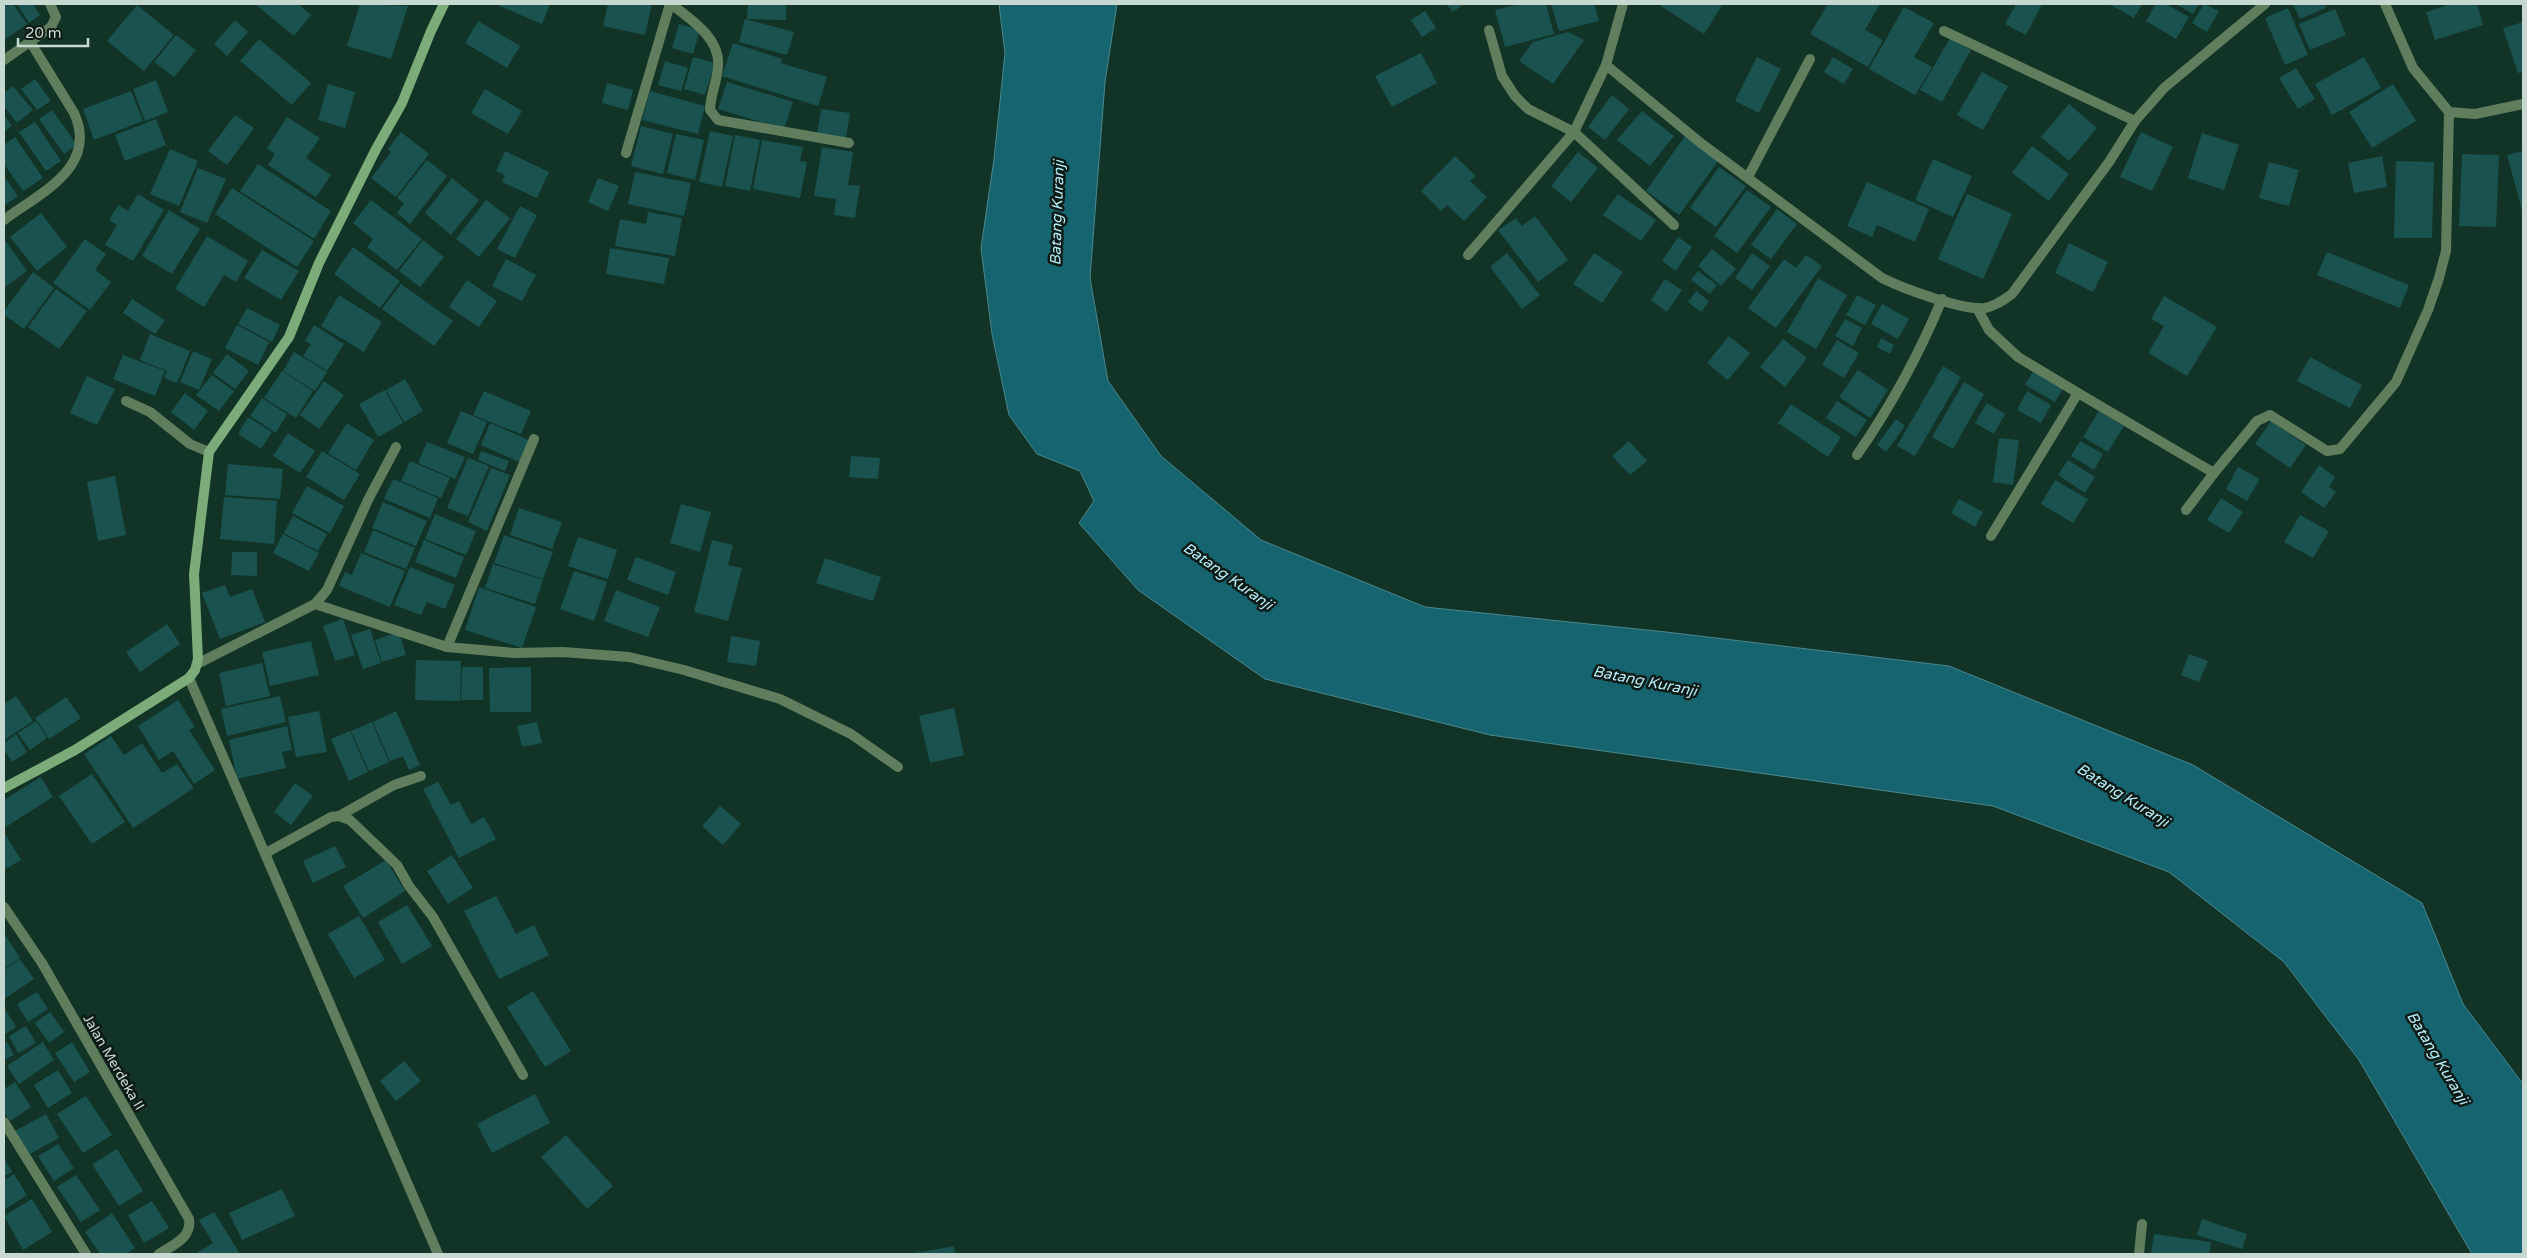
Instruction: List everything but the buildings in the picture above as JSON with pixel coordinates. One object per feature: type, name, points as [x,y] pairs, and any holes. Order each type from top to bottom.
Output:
[{"type":"street","points":[[4,60],[31,43],[56,21],[55,11],[50,4]]},
{"type":"street","points":[[4,788],[75,750],[189,678],[198,664],[199,650],[194,574],[209,452],[232,415],[289,337],[319,262],[376,148],[402,103],[430,31],[444,4]]},
{"type":"street","points":[[626,153],[671,4],[695,22],[714,44],[718,66],[710,110],[718,120],[849,143]]},
{"type":"street","points":[[1468,255],[1574,132],[1606,65],[1623,4]]},
{"type":"street","points":[[1606,65],[1702,144],[1882,278],[1913,292],[1977,308],[1992,306],[2012,294],[2109,162],[2134,121],[2164,88],[2265,4]]},
{"type":"street","points":[[2186,510],[2214,473],[2258,421],[2270,415],[2327,451],[2340,450],[2396,382],[2428,310],[2446,251],[2449,112],[2413,68],[2384,4]]},
{"type":"street","points":[[1489,30],[1502,76],[1515,96],[1528,109],[1574,132],[1674,225]]},
{"type":"street","points":[[1944,31],[2134,121]]},
{"type":"street","points":[[4,220],[62,177],[72,166],[79,154],[81,144],[80,126],[74,113],[31,43]]},
{"type":"street","points":[[1748,177],[1810,59]]},
{"type":"street","points":[[2449,112],[2475,114],[2523,104]]},
{"type":"street","points":[[1857,456],[1886,413],[1924,343],[1942,300]]},
{"type":"street","points":[[1977,308],[1989,330],[2018,356],[2214,473]]},
{"type":"street","points":[[1991,536],[2078,392]]},
{"type":"street","points":[[126,401],[150,412],[190,444],[209,452]]},
{"type":"street","points":[[447,647],[534,439]]},
{"type":"street","points":[[198,664],[315,604],[327,590],[368,500],[396,447]]},
{"type":"street","points":[[315,604],[447,647],[514,653],[563,652],[630,657],[684,670],[780,699],[850,734],[898,767]]},
{"type":"street","points":[[189,678],[438,1254]]},
{"type":"street","points":[[266,853],[330,817],[340,816],[394,785],[421,776]]},
{"type":"street","points":[[340,816],[350,820],[397,865],[409,886],[433,917],[523,1075]]},
{"type":"street","name":"Jalan Merdeka II","points":[[4,907],[42,963],[189,1219],[190,1225],[186,1235],[159,1254]]},
{"type":"street","points":[[4,1122],[86,1254]]},
{"type":"street","points":[[2139,1254],[2142,1224]]},
{"type":"water","name":"Batang Kuranji","points":[[999,4],[1117,4],[1105,82],[1090,278],[1108,381],[1161,456],[1261,540],[1425,607],[1666,632],[1949,666],[2193,765],[2422,903],[2463,1004],[2523,1084],[2523,1254],[2472,1254],[2359,1060],[2284,962],[2169,872],[1993,806],[1490,735],[1265,679],[1138,590],[1079,523],[1094,501],[1080,471],[1037,454],[1009,415],[992,334],[981,248],[994,159],[1005,53]]}]
